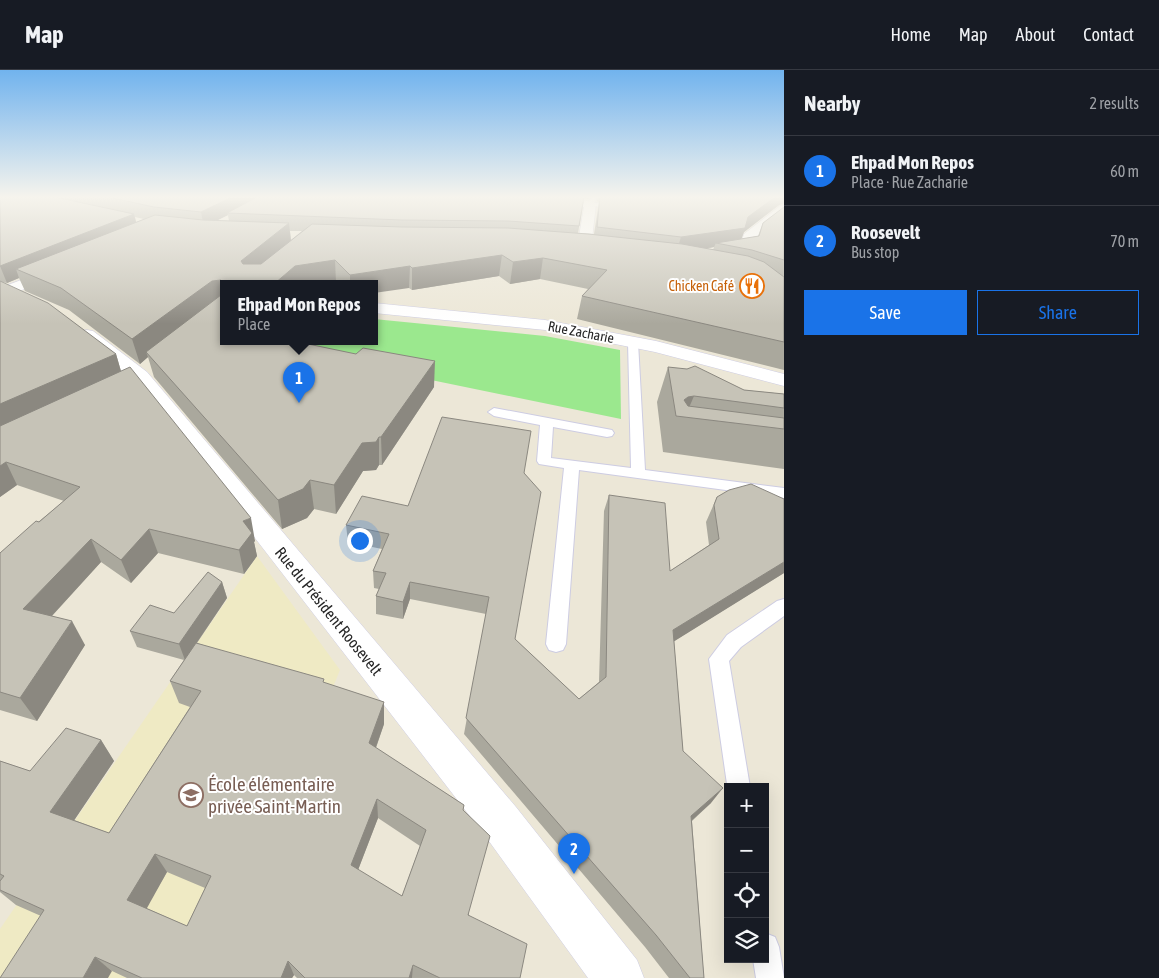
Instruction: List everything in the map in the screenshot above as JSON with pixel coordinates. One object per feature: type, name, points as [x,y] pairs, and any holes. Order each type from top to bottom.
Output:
[{"type":"street","points":[[584,248],[585,239]]},
{"type":"street","points":[[703,255],[747,248],[749,239]]},
{"type":"street","points":[[3,291],[66,266]]},
{"type":"street","name":"Rue du Président Roosevelt","points":[[3,291],[54,312],[138,375],[501,822],[619,978]]},
{"type":"street","name":"Rue Zacharie","points":[[378,308],[545,325],[633,342],[784,380]]},
{"type":"lane","points":[[633,342],[638,473]]},
{"type":"lane","points":[[494,412],[607,433]]},
{"type":"lane","points":[[547,422],[544,461],[784,493]]},
{"type":"lane","points":[[556,644],[572,465]]},
{"type":"lane","points":[[737,783],[720,680],[719,659],[734,641],[784,606]]},
{"type":"lane","points":[[768,963],[770,978]]},
{"type":"shaded area","name":"École élémentaire privée Saint-Martin","points":[[257,556],[340,670],[214,978],[0,978],[0,929]]},
{"type":"green space","points":[[378,319],[545,336],[620,350],[621,419],[262,345],[378,345]]},
{"type":"building","points":[[0,239],[69,239],[0,266]]},
{"type":"building","points":[[92,239],[268,239],[241,261],[243,264],[261,264],[292,239],[639,239],[682,244],[748,256],[764,262],[784,277],[784,342],[582,296],[607,270],[543,258],[513,262],[502,255],[350,275],[335,260],[295,266],[279,280],[212,281],[132,339],[61,288],[16,269]]},
{"type":"building","points":[[738,239],[784,239],[784,260],[752,250],[716,243]]},
{"type":"building","points":[[0,281],[48,303],[116,354],[0,404]]},
{"type":"building","points":[[220,296],[220,345],[313,345],[356,354],[363,348],[435,361],[381,437],[376,442],[362,443],[334,485],[310,480],[303,489],[278,500],[146,352]]},
{"type":"building","points":[[695,366],[744,390],[784,394],[784,408],[694,396],[684,400],[688,406],[784,418],[784,429],[676,416],[668,367],[687,369]]},
{"type":"building","points":[[130,367],[251,518],[243,521],[252,533],[239,550],[149,529],[121,560],[91,539],[23,609],[72,621],[20,698],[0,692],[0,553],[36,521],[39,522],[80,487],[6,462],[0,466],[0,426]]},
{"type":"building","points":[[442,417],[531,431],[524,473],[541,492],[515,639],[579,699],[606,677],[609,495],[665,503],[670,571],[719,539],[714,505],[717,497],[729,490],[751,484],[784,499],[784,562],[673,630],[683,751],[723,788],[691,816],[704,978],[690,978],[656,935],[466,718],[489,597],[410,582],[403,602],[376,596],[386,573],[373,571],[389,534],[346,525],[362,496],[408,506]]},
{"type":"building","points":[[208,572],[222,582],[179,644],[130,631],[150,605],[174,613]]},
{"type":"building","points":[[196,643],[324,679],[323,682],[384,702],[369,743],[464,805],[463,810],[490,836],[468,915],[527,944],[520,978],[440,978],[413,965],[409,978],[305,978],[288,961],[281,978],[142,978],[95,957],[83,978],[0,978],[44,910],[0,890],[0,881],[4,876],[0,874],[0,761],[30,771],[66,728],[101,740],[50,812],[109,833],[201,691],[170,681]],"holes":[[[377,799],[426,830],[402,896],[351,865]],[[155,854],[211,876],[187,926],[127,900]]]},
{"type":"place","name":"Chicken Café","points":[[752,286]]},
{"type":"place","name":"Ehpad Mon Repos","points":[[299,403]]},
{"type":"place","name":"École élémentaire privée Saint-Martin","points":[[191,795]]},
{"type":"place","name":"Roosevelt","points":[[574,874]]}]
